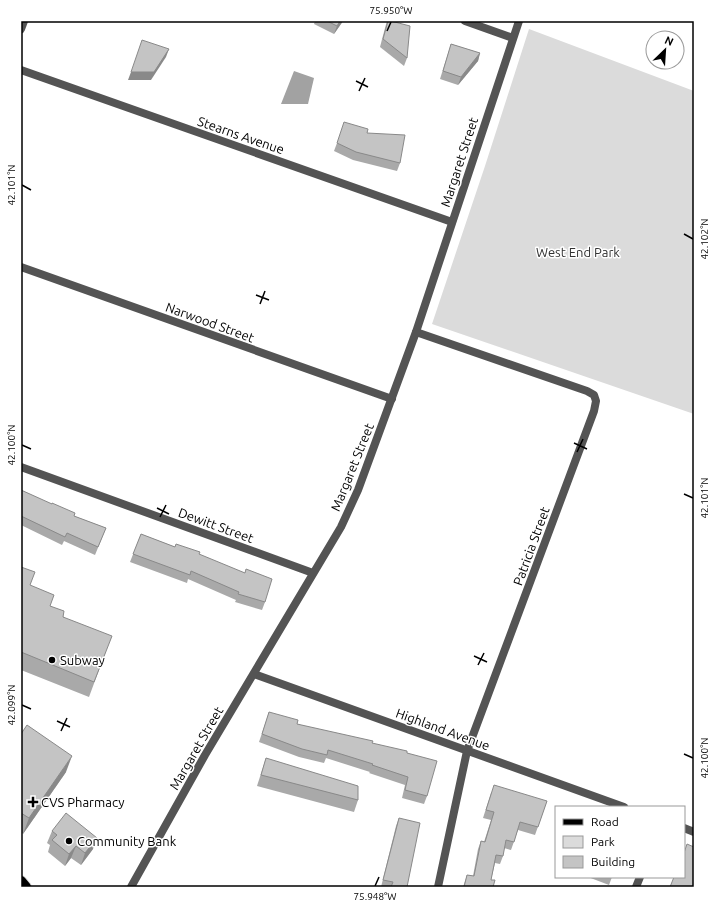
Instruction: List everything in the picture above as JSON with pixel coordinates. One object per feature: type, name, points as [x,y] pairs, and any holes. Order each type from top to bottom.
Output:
[{"type":"main road","points":[[21,881],[26,887]]},
{"type":"street","points":[[21,29],[24,21]]},
{"type":"street","points":[[465,21],[513,38]]},
{"type":"street","name":"Margaret Street","points":[[131,887],[205,755],[341,527],[358,490],[416,332],[519,21]]},
{"type":"street","name":"Stearns Avenue","points":[[21,70],[452,222]]},
{"type":"street","name":"Narwood Street","points":[[21,267],[392,399]]},
{"type":"street","name":"Patricia Street","points":[[416,332],[587,391],[594,395],[596,401],[594,411],[467,751],[438,887]]},
{"type":"street","name":"Dewitt Street","points":[[21,467],[313,573]]},
{"type":"street","name":"Highland Avenue","points":[[254,674],[621,806]]},
{"type":"green space","name":"West End Park","points":[[529,29],[694,91],[694,414],[432,324]]},
{"type":"shaded area","points":[[294,71],[314,78],[308,104],[281,104]]},
{"type":"building","points":[[327,21],[340,21],[337,26]]},
{"type":"building","points":[[388,21],[410,26],[407,58],[383,39]]},
{"type":"building","points":[[142,40],[169,49],[154,72],[131,72]]},
{"type":"building","points":[[451,44],[480,53],[461,77],[443,71]]},
{"type":"building","points":[[344,122],[368,129],[367,133],[405,135],[400,163],[356,152],[337,143]]},
{"type":"building","points":[[21,490],[75,513],[74,516],[106,528],[98,547],[67,533],[65,537],[21,516]]},
{"type":"building","points":[[141,534],[175,547],[176,544],[200,552],[199,554],[245,573],[246,569],[272,579],[265,602],[238,594],[239,592],[191,571],[190,575],[133,554]]},
{"type":"building","points":[[21,567],[35,572],[30,585],[54,595],[50,606],[64,611],[63,617],[112,636],[94,682],[21,652]]},
{"type":"building","points":[[269,712],[298,720],[297,724],[373,741],[372,743],[407,751],[407,753],[437,761],[427,796],[405,790],[408,777],[328,750],[327,755],[302,749],[262,734]]},
{"type":"building","name":"CVS Pharmacy","points":[[27,725],[72,756],[29,818],[21,813],[21,734]]},
{"type":"building","points":[[266,758],[358,786],[358,800],[261,775]]},
{"type":"building","points":[[494,785],[547,801],[538,827],[520,822],[514,842],[506,840],[503,856],[496,855],[491,880],[495,880],[493,887],[464,887],[467,875],[474,876],[481,841],[485,842],[494,812],[486,810]]},
{"type":"building","points":[[66,813],[97,838],[85,853],[76,846],[69,854],[52,840],[57,835],[52,831]]},
{"type":"building","points":[[399,818],[420,823],[407,887],[391,887],[393,882],[383,880]]},
{"type":"building","points":[[687,844],[694,847],[694,887],[670,887],[674,878],[685,878],[685,850]]},
{"type":"place","name":"Subway","points":[[52,660]]},
{"type":"place","name":"CVS Pharmacy","points":[[33,802]]},
{"type":"place","name":"Community Bank","points":[[69,841]]}]
